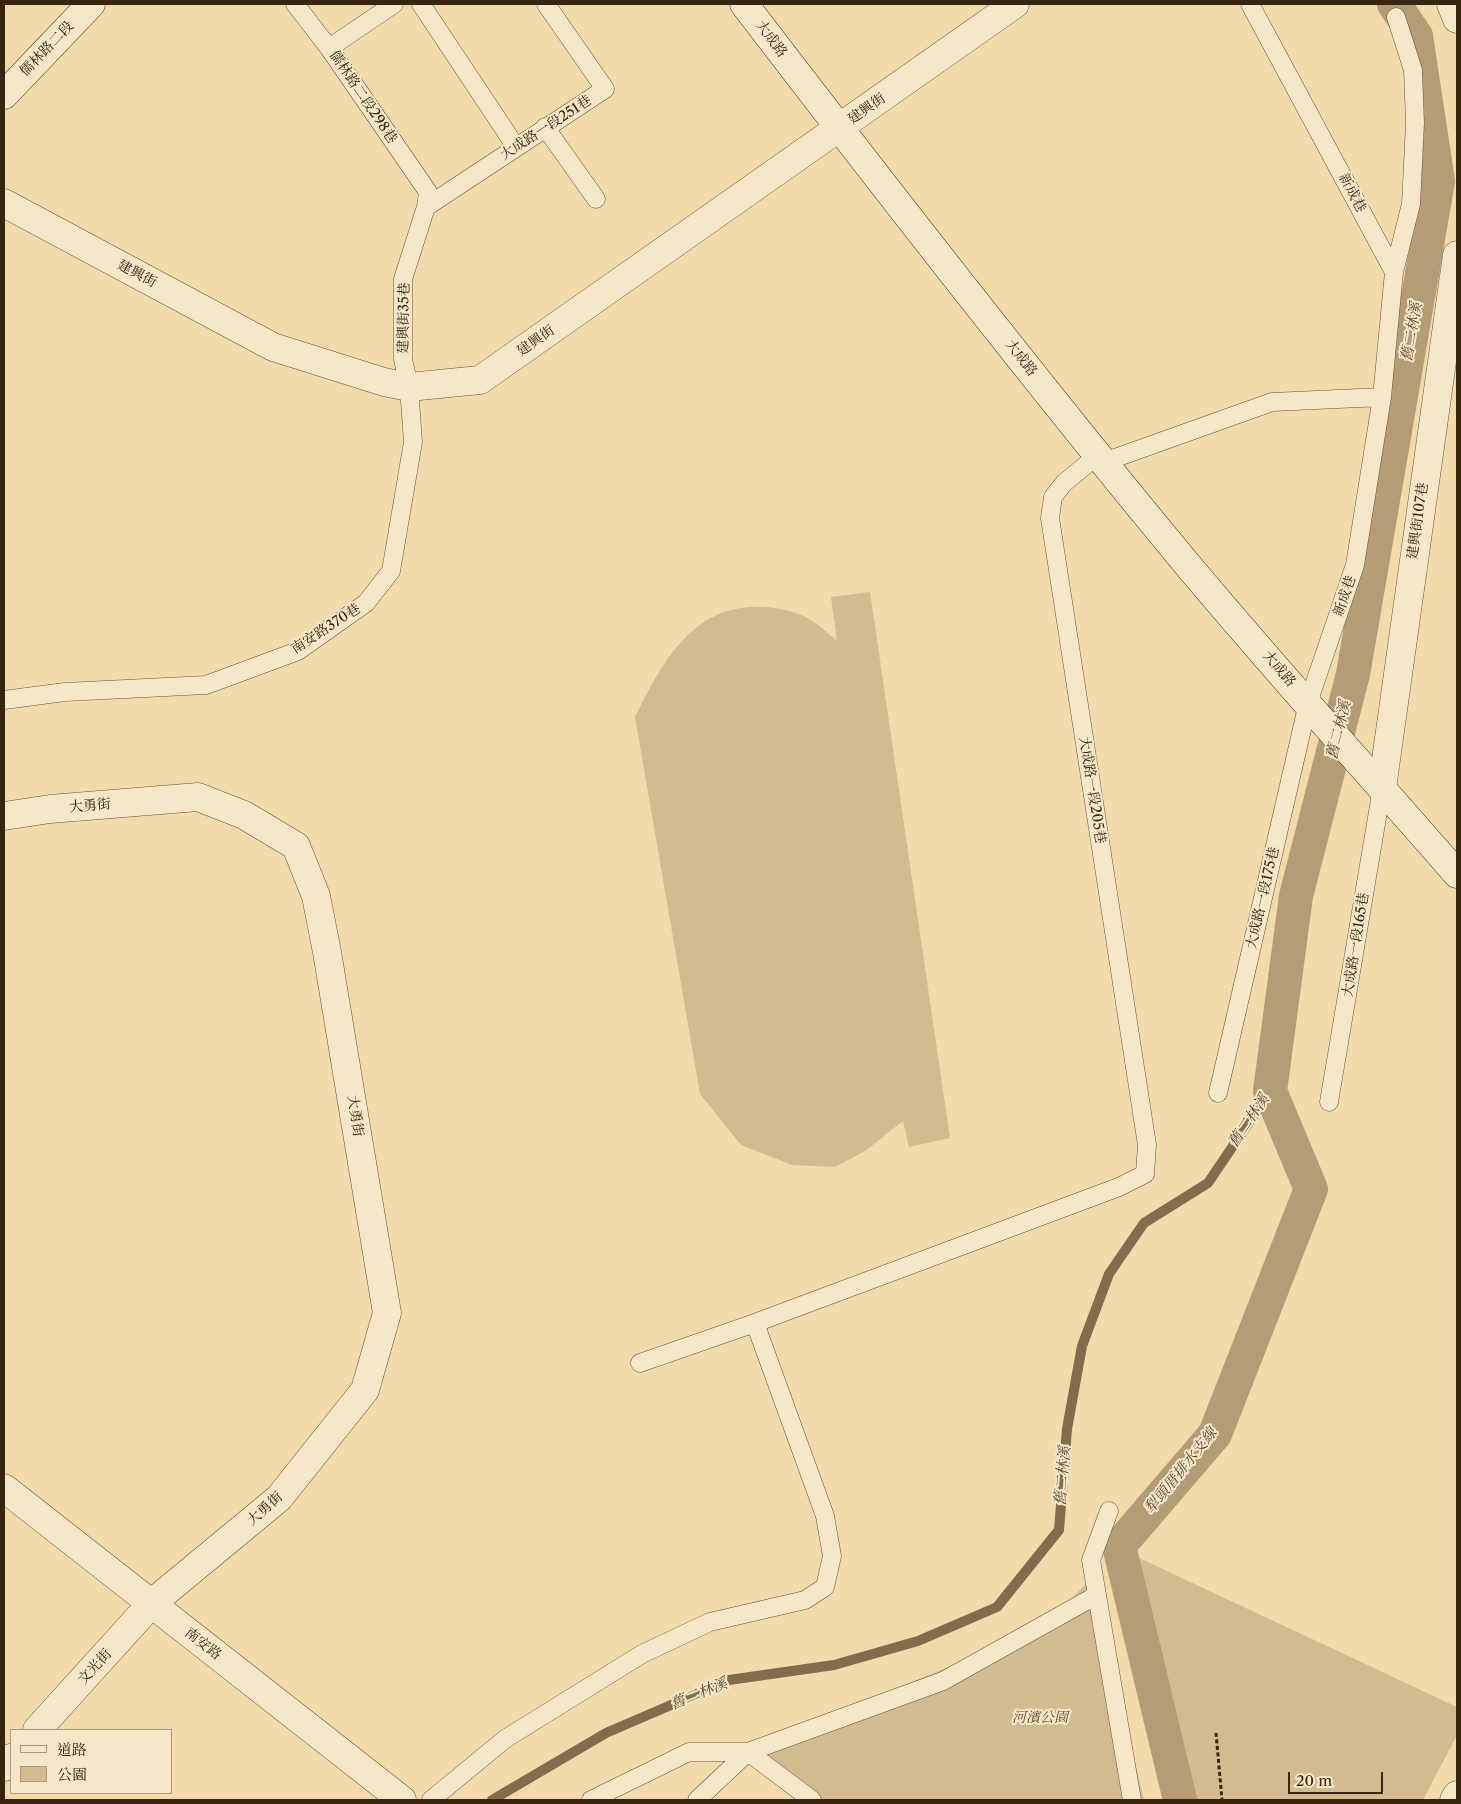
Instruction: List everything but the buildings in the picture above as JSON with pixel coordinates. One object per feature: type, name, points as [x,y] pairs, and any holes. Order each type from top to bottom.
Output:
[{"type":"street","name":"儒林路二段","points":[[4,95],[91,4]]},
{"type":"street","name":"大成路","points":[[744,4],[839,128],[1188,565],[1382,788]]},
{"type":"street","name":"建興街","points":[[4,203],[273,347],[384,382],[409,387],[480,380],[1015,4]]},
{"type":"street","points":[[1451,4],[1457,19]]},
{"type":"street","name":"建興街107巷","points":[[1382,788],[1457,255]]},
{"type":"street","points":[[1382,788],[1457,874]]},
{"type":"street","name":"大勇街","points":[[4,816],[50,809],[198,797],[244,815],[296,846],[316,896],[328,952],[387,1313],[365,1390],[279,1498],[152,1603]]},
{"type":"street","name":"南安路","points":[[4,1488],[402,1800]]},
{"type":"street","name":"文光街","points":[[38,1729],[152,1603]]},
{"type":"street","points":[[1454,1800],[1457,1794]]},
{"type":"lane","name":"儒林路二段298巷","points":[[295,4],[329,48],[427,200]]},
{"type":"lane","points":[[329,48],[394,4]]},
{"type":"lane","points":[[421,4],[516,147]]},
{"type":"lane","name":"大成路一段251巷","points":[[427,200],[516,147],[605,89],[546,4]]},
{"type":"lane","name":"新成巷","points":[[1250,4],[1394,272],[1382,397],[1355,564],[1308,703]]},
{"type":"lane","points":[[1394,272],[1411,204],[1415,122],[1413,70],[1396,17]]},
{"type":"lane","points":[[545,127],[596,200]]},
{"type":"lane","name":"建興街35巷","points":[[409,387],[403,359],[404,280],[427,200]]},
{"type":"lane","name":"南安路370巷","points":[[4,700],[65,692],[206,685],[298,651],[366,603],[391,571],[413,442],[409,387]]},
{"type":"lane","points":[[1101,458],[1272,402],[1382,397]]},
{"type":"lane","name":"大成路一段205巷","points":[[755,1323],[1119,1187],[1145,1174],[1147,1145],[1050,518],[1053,497],[1064,483],[1101,458]]},
{"type":"lane","name":"大成路一段175巷","points":[[1218,1093],[1308,703]]},
{"type":"lane","name":"大成路一段165巷","points":[[1330,1102],[1382,788]]},
{"type":"lane","points":[[432,1800],[505,1739],[642,1654],[710,1622],[805,1600],[825,1586],[832,1556],[825,1516],[755,1323],[640,1364]]},
{"type":"lane","points":[[1109,1511],[1091,1560],[1132,1800]]},
{"type":"lane","points":[[591,1800],[689,1752],[748,1752],[943,1681],[1097,1595]]},
{"type":"lane","points":[[697,1800],[748,1752]]},
{"type":"lane","points":[[748,1752],[812,1800]]},
{"type":"path","points":[[1216,1732],[1222,1800]]},
{"type":"green space","points":[[870,592],[950,1138],[909,1147],[903,1121],[865,1151],[835,1167],[792,1165],[741,1145],[700,1094],[635,717],[666,661],[693,630],[710,619],[729,611],[751,607],[777,608],[808,618],[837,641],[831,597]]},
{"type":"green space","points":[[1135,1556],[1457,1707],[1457,1735],[1423,1800],[1194,1800]]},
{"type":"green space","name":"河濱公園","points":[[1091,1579],[1144,1800],[796,1800],[738,1753],[1041,1629]]},
{"type":"waterway","name":"舊二林溪","points":[[1180,1800],[1119,1546],[1215,1434],[1311,1189],[1270,1091],[1296,896],[1353,674],[1438,181],[1416,36],[1394,4]]},
{"type":"waterway","name":"舊二林溪","points":[[492,1800],[606,1733],[729,1680],[834,1665],[918,1641],[997,1607],[1059,1530],[1067,1429],[1082,1346],[1109,1274],[1144,1223],[1208,1183],[1270,1091]]},
{"type":"water label","name":"犁頭厝排水支線","points":[[1181,1471]]}]
